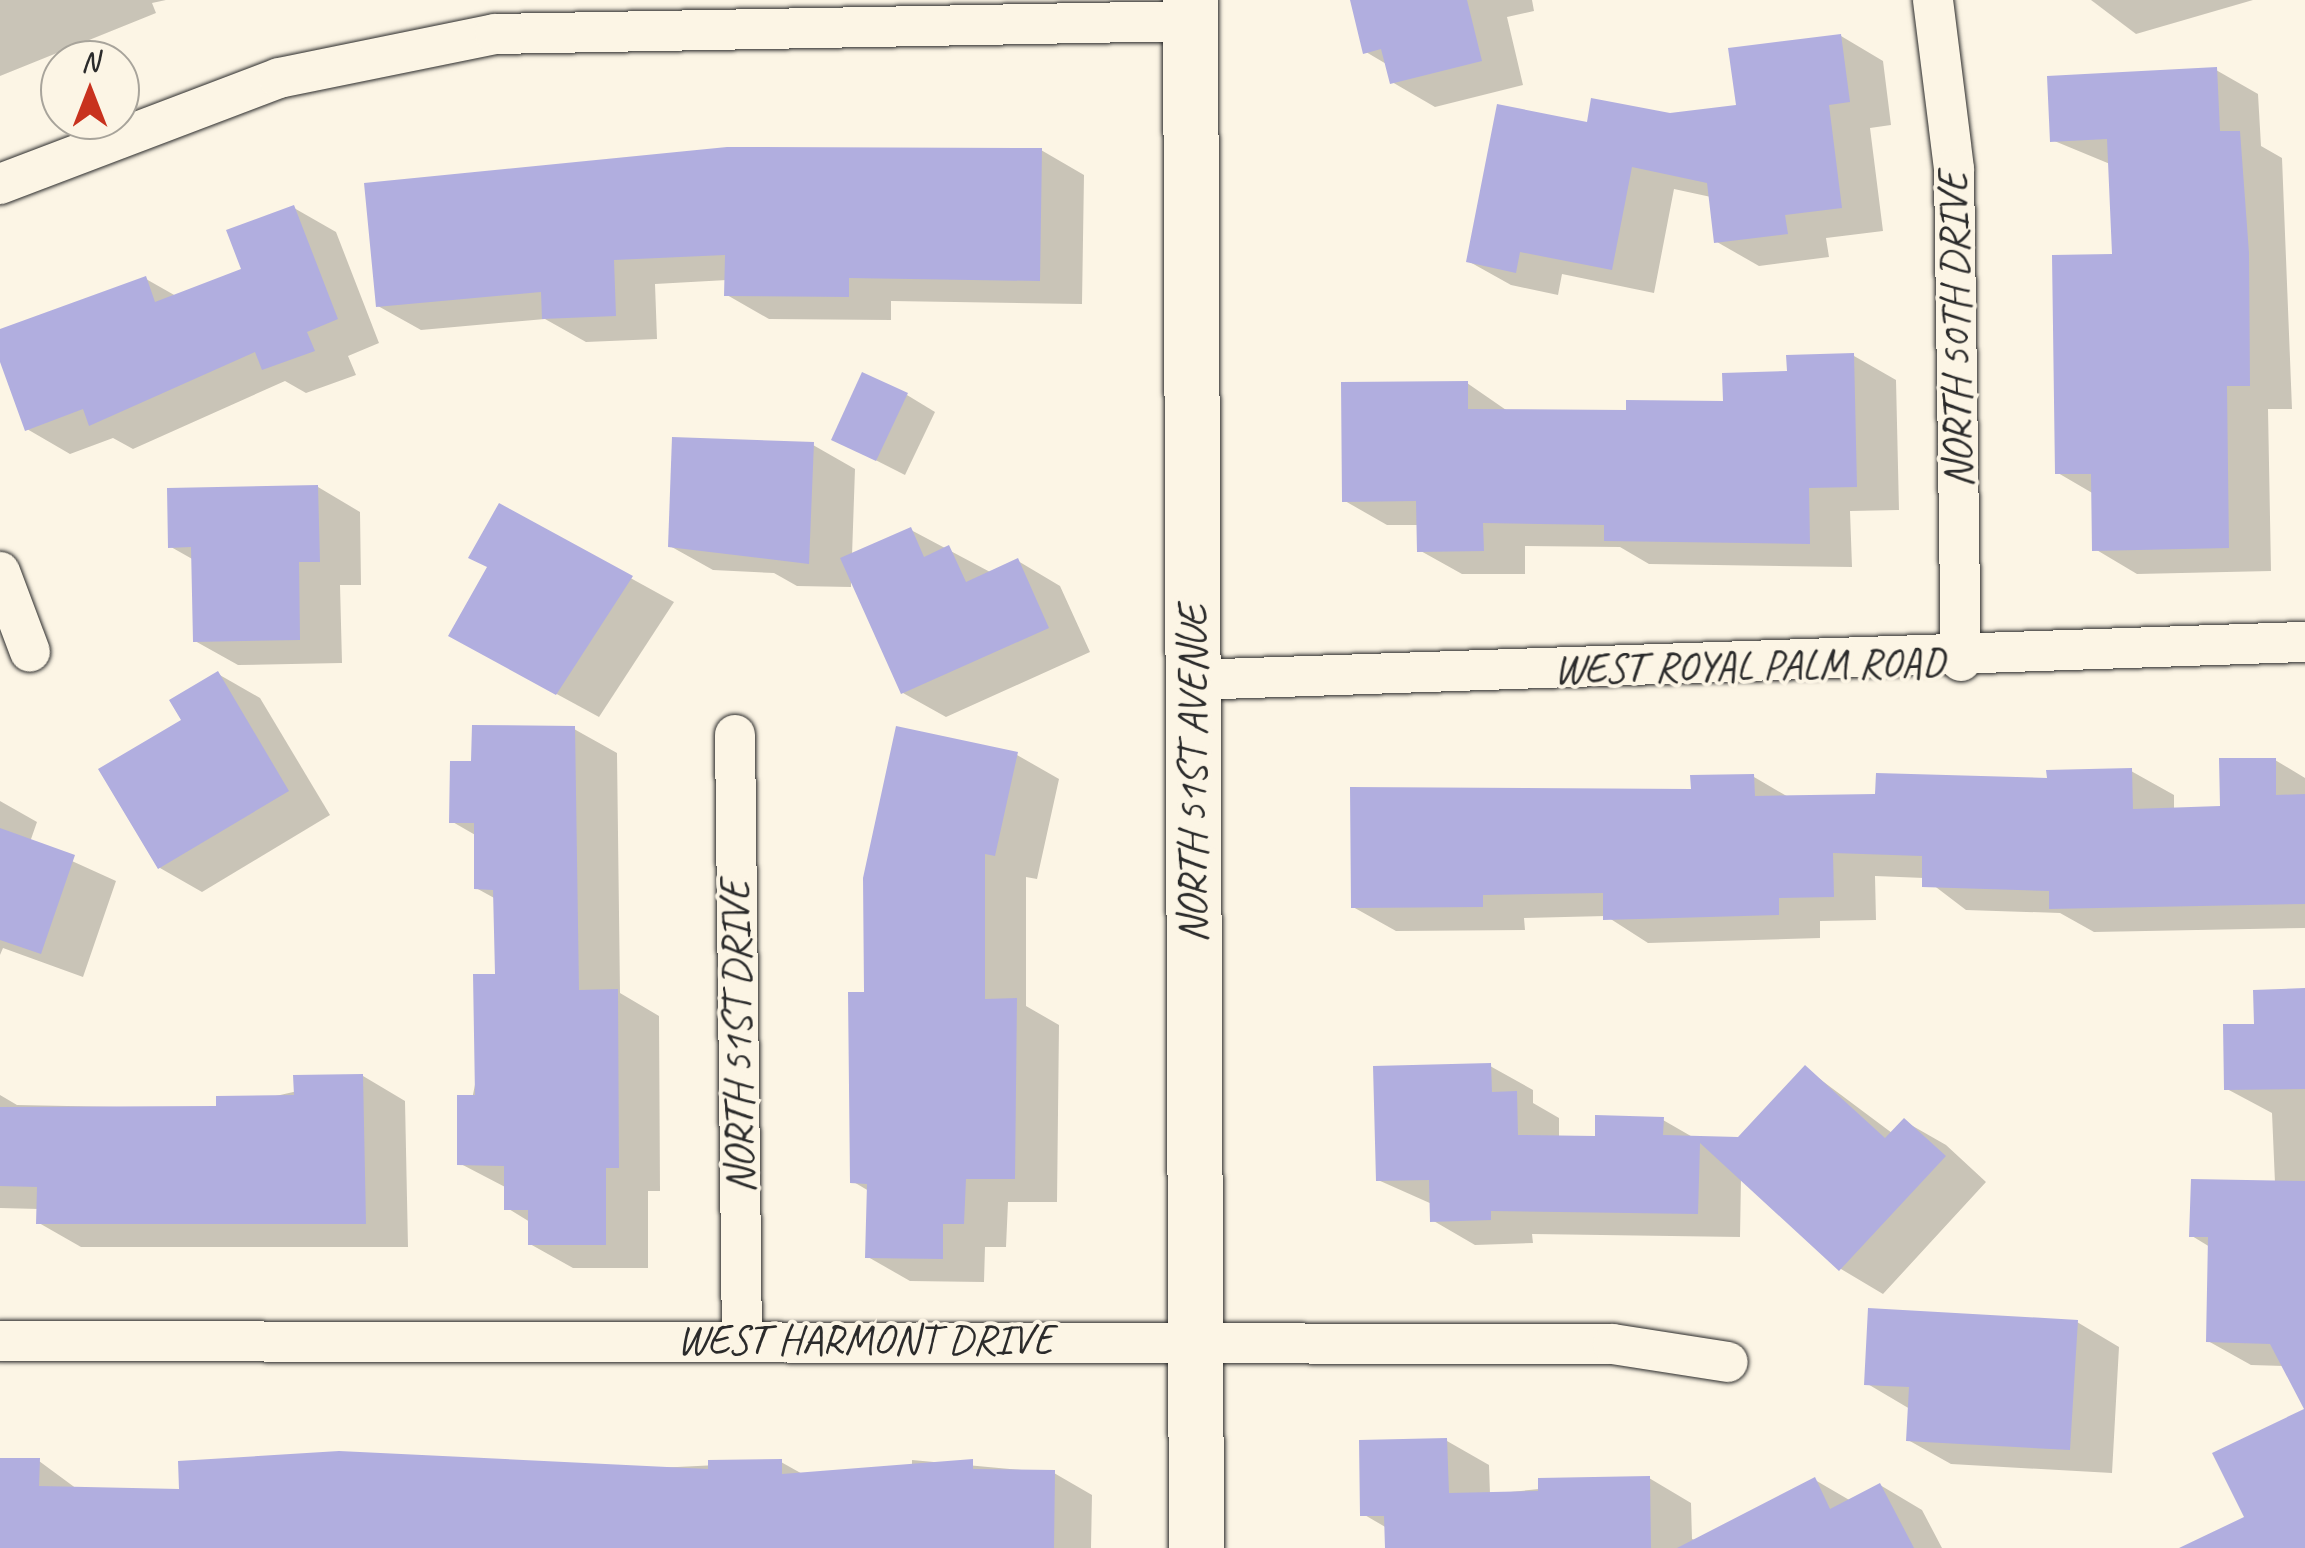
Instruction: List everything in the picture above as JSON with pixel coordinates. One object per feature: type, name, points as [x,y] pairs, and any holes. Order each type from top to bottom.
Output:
[{"type":"main road","name":"NORTH 51ST AVENUE","points":[[1190,11],[1196,1548]]},
{"type":"street","name":"NORTH 50TH DRIVE","points":[[1934,0],[1954,169],[1961,661]]},
{"type":"street","points":[[0,184],[279,78],[382,51],[494,34],[753,14],[1190,11]]},
{"type":"street","points":[[0,572],[30,652]]},
{"type":"street","name":"WEST ROYAL PALM ROAD","points":[[1192,680],[1961,661],[2305,642]]},
{"type":"street","name":"NORTH 51ST DRIVE","points":[[734,735],[742,1340]]},
{"type":"street","name":"WEST HARMONT DRIVE","points":[[0,1341],[1196,1340],[1614,1344],[1728,1362]]},
{"type":"building","points":[[1350,0],[1467,0],[1482,61],[1390,84],[1381,49],[1363,54]]},
{"type":"building","points":[[1841,34],[1850,102],[1829,105],[1842,208],[1785,215],[1788,234],[1714,243],[1707,183],[1632,167],[1612,270],[1520,252],[1516,273],[1466,262],[1497,104],[1587,122],[1591,98],[1670,113],[1736,105],[1728,48]]},
{"type":"building","points":[[2217,67],[2220,131],[2240,131],[2249,253],[2250,386],[2227,386],[2229,548],[2092,551],[2091,474],[2055,474],[2052,255],[2112,254],[2107,139],[2050,142],[2047,76]]},
{"type":"building","points":[[727,147],[1042,148],[1040,281],[849,278],[849,297],[724,296],[725,255],[614,260],[616,316],[542,319],[541,292],[376,307],[364,183]]},
{"type":"building","points":[[294,205],[338,319],[307,332],[315,351],[262,370],[255,352],[89,426],[83,409],[25,431],[0,362],[0,329],[146,276],[155,302],[241,269],[226,230]]},
{"type":"building","points":[[1854,353],[1857,487],[1809,488],[1810,544],[1604,541],[1604,525],[1483,523],[1484,551],[1417,552],[1416,501],[1342,502],[1341,382],[1468,381],[1468,409],[1626,410],[1626,400],[1723,401],[1722,373],[1787,371],[1786,355]]},
{"type":"building","points":[[862,372],[908,393],[876,461],[831,440]]},
{"type":"building","points":[[672,437],[814,442],[809,564],[668,547]]},
{"type":"building","points":[[318,485],[320,562],[299,562],[300,640],[193,642],[191,547],[168,548],[167,488]]},
{"type":"building","points":[[499,503],[633,576],[556,695],[448,636],[487,567],[468,558]]},
{"type":"building","points":[[911,527],[924,557],[949,545],[966,582],[1018,558],[1049,628],[901,694],[840,558]]},
{"type":"building","points":[[218,671],[289,791],[158,869],[98,769],[181,720],[169,700]]},
{"type":"building","points":[[472,725],[575,726],[579,990],[618,989],[619,1168],[606,1168],[606,1245],[528,1245],[528,1210],[504,1210],[504,1166],[457,1165],[457,1095],[475,1095],[473,974],[495,974],[493,890],[474,889],[474,823],[449,823],[450,761],[471,761]]},
{"type":"building","points":[[896,726],[1018,752],[995,856],[985,854],[985,999],[1017,998],[1015,1179],[966,1179],[964,1224],[943,1224],[943,1259],[865,1258],[867,1184],[850,1183],[848,992],[864,992],[863,878]]},
{"type":"building","points":[[2219,758],[2276,758],[2276,795],[2305,794],[2305,904],[2049,909],[2049,891],[1922,887],[1922,856],[1833,853],[1834,897],[1779,898],[1779,915],[1603,920],[1603,893],[1483,895],[1483,907],[1351,908],[1350,787],[1691,789],[1690,775],[1754,774],[1755,796],[1875,794],[1876,773],[2047,778],[2046,770],[2132,768],[2133,809],[2220,806]]},
{"type":"building","points":[[0,828],[75,855],[41,954],[0,940]]},
{"type":"building","points":[[2305,988],[2305,1089],[2224,1090],[2223,1024],[2254,1024],[2253,990]]},
{"type":"building","points":[[1491,1063],[1492,1092],[1517,1091],[1518,1135],[1595,1136],[1595,1115],[1664,1117],[1663,1135],[1738,1137],[1805,1065],[1885,1138],[1904,1118],[1946,1156],[1839,1271],[1700,1143],[1698,1214],[1491,1211],[1491,1220],[1430,1222],[1429,1180],[1376,1181],[1373,1066]]},
{"type":"building","points":[[363,1074],[366,1224],[36,1224],[37,1187],[0,1186],[0,1107],[216,1106],[216,1096],[294,1095],[293,1075]]},
{"type":"building","points":[[2191,1179],[2305,1181],[2305,1548],[2179,1548],[2244,1517],[2212,1453],[2304,1409],[2270,1344],[2206,1342],[2208,1237],[2189,1237]]},
{"type":"building","points":[[1868,1308],[2078,1320],[2070,1450],[1906,1441],[1909,1387],[1864,1385]]},
{"type":"building","points":[[1447,1438],[1449,1493],[1538,1491],[1538,1478],[1650,1476],[1651,1548],[1385,1548],[1384,1516],[1360,1516],[1359,1440]]},
{"type":"building","points":[[339,1451],[708,1469],[708,1460],[782,1459],[782,1474],[973,1459],[973,1469],[1055,1470],[1054,1548],[0,1548],[0,1458],[40,1458],[39,1486],[179,1489],[178,1461]]},
{"type":"building","points":[[1815,1477],[1830,1509],[1880,1483],[1914,1548],[1677,1548]]}]
